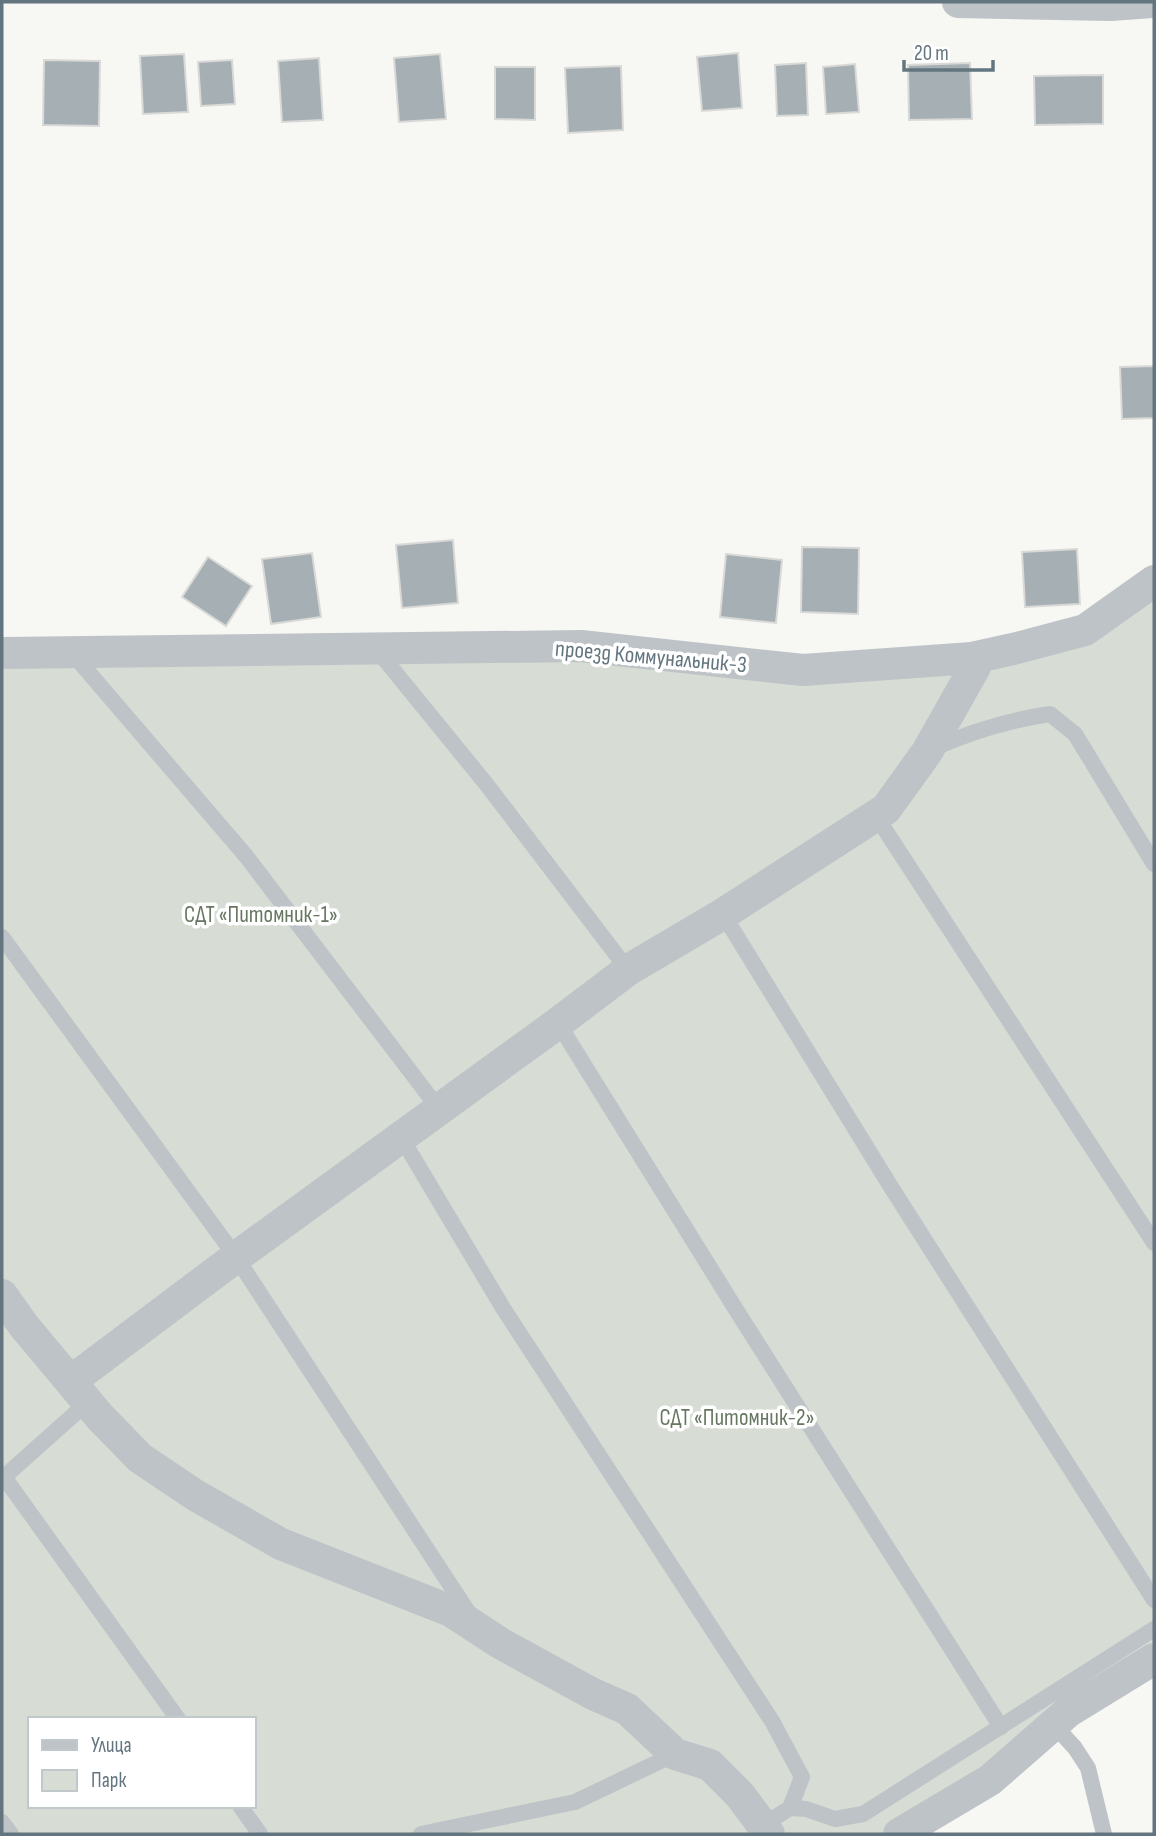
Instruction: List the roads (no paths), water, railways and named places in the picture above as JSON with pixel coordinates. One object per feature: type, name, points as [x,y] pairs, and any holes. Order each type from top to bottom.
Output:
[{"type":"street","points":[[957,2],[1111,5],[1152,2]]},
{"type":"street","name":"проезд Коммунальник-3","points":[[2,653],[581,646],[803,670],[972,658],[1085,630],[1154,581]]},
{"type":"street","points":[[79,1392],[236,1257],[628,970],[723,914],[886,809],[927,752],[975,667],[972,658]]},
{"type":"street","points":[[2,1297],[79,1392],[140,1458],[195,1495],[281,1544],[451,1611],[593,1694],[627,1709],[676,1754],[710,1765],[740,1795],[766,1829]]},
{"type":"street","points":[[899,1834],[990,1780],[1069,1712],[1154,1659]]},
{"type":"lane","points":[[377,650],[486,785],[628,970]]},
{"type":"lane","points":[[72,653],[246,856],[439,1109]]},
{"type":"lane","points":[[927,752],[970,733],[1050,714],[1074,734],[1154,864]]},
{"type":"lane","points":[[876,816],[1154,1243]]},
{"type":"lane","points":[[723,914],[891,1187],[1154,1600]]},
{"type":"lane","points":[[2,937],[236,1257],[479,1629]]},
{"type":"lane","points":[[558,1023],[747,1328],[1001,1727]]},
{"type":"lane","points":[[401,1137],[503,1308],[772,1721],[802,1777],[790,1808],[766,1829]]},
{"type":"lane","points":[[79,1392],[4,1477],[177,1717]]},
{"type":"lane","points":[[790,1808],[806,1809],[835,1819],[863,1814],[1154,1629]]},
{"type":"lane","points":[[1054,1725],[1075,1748],[1088,1768],[1104,1834]]},
{"type":"lane","points":[[421,1834],[575,1802],[676,1754]]},
{"type":"lane","points":[[241,1808],[260,1834]]},
{"type":"lane","points":[[2,1822],[11,1834]]},
{"type":"park label","name":"СДТ «Питомник-1»","points":[[261,914]]},
{"type":"park label","name":"СДТ «Питомник-2»","points":[[737,1417]]}]
